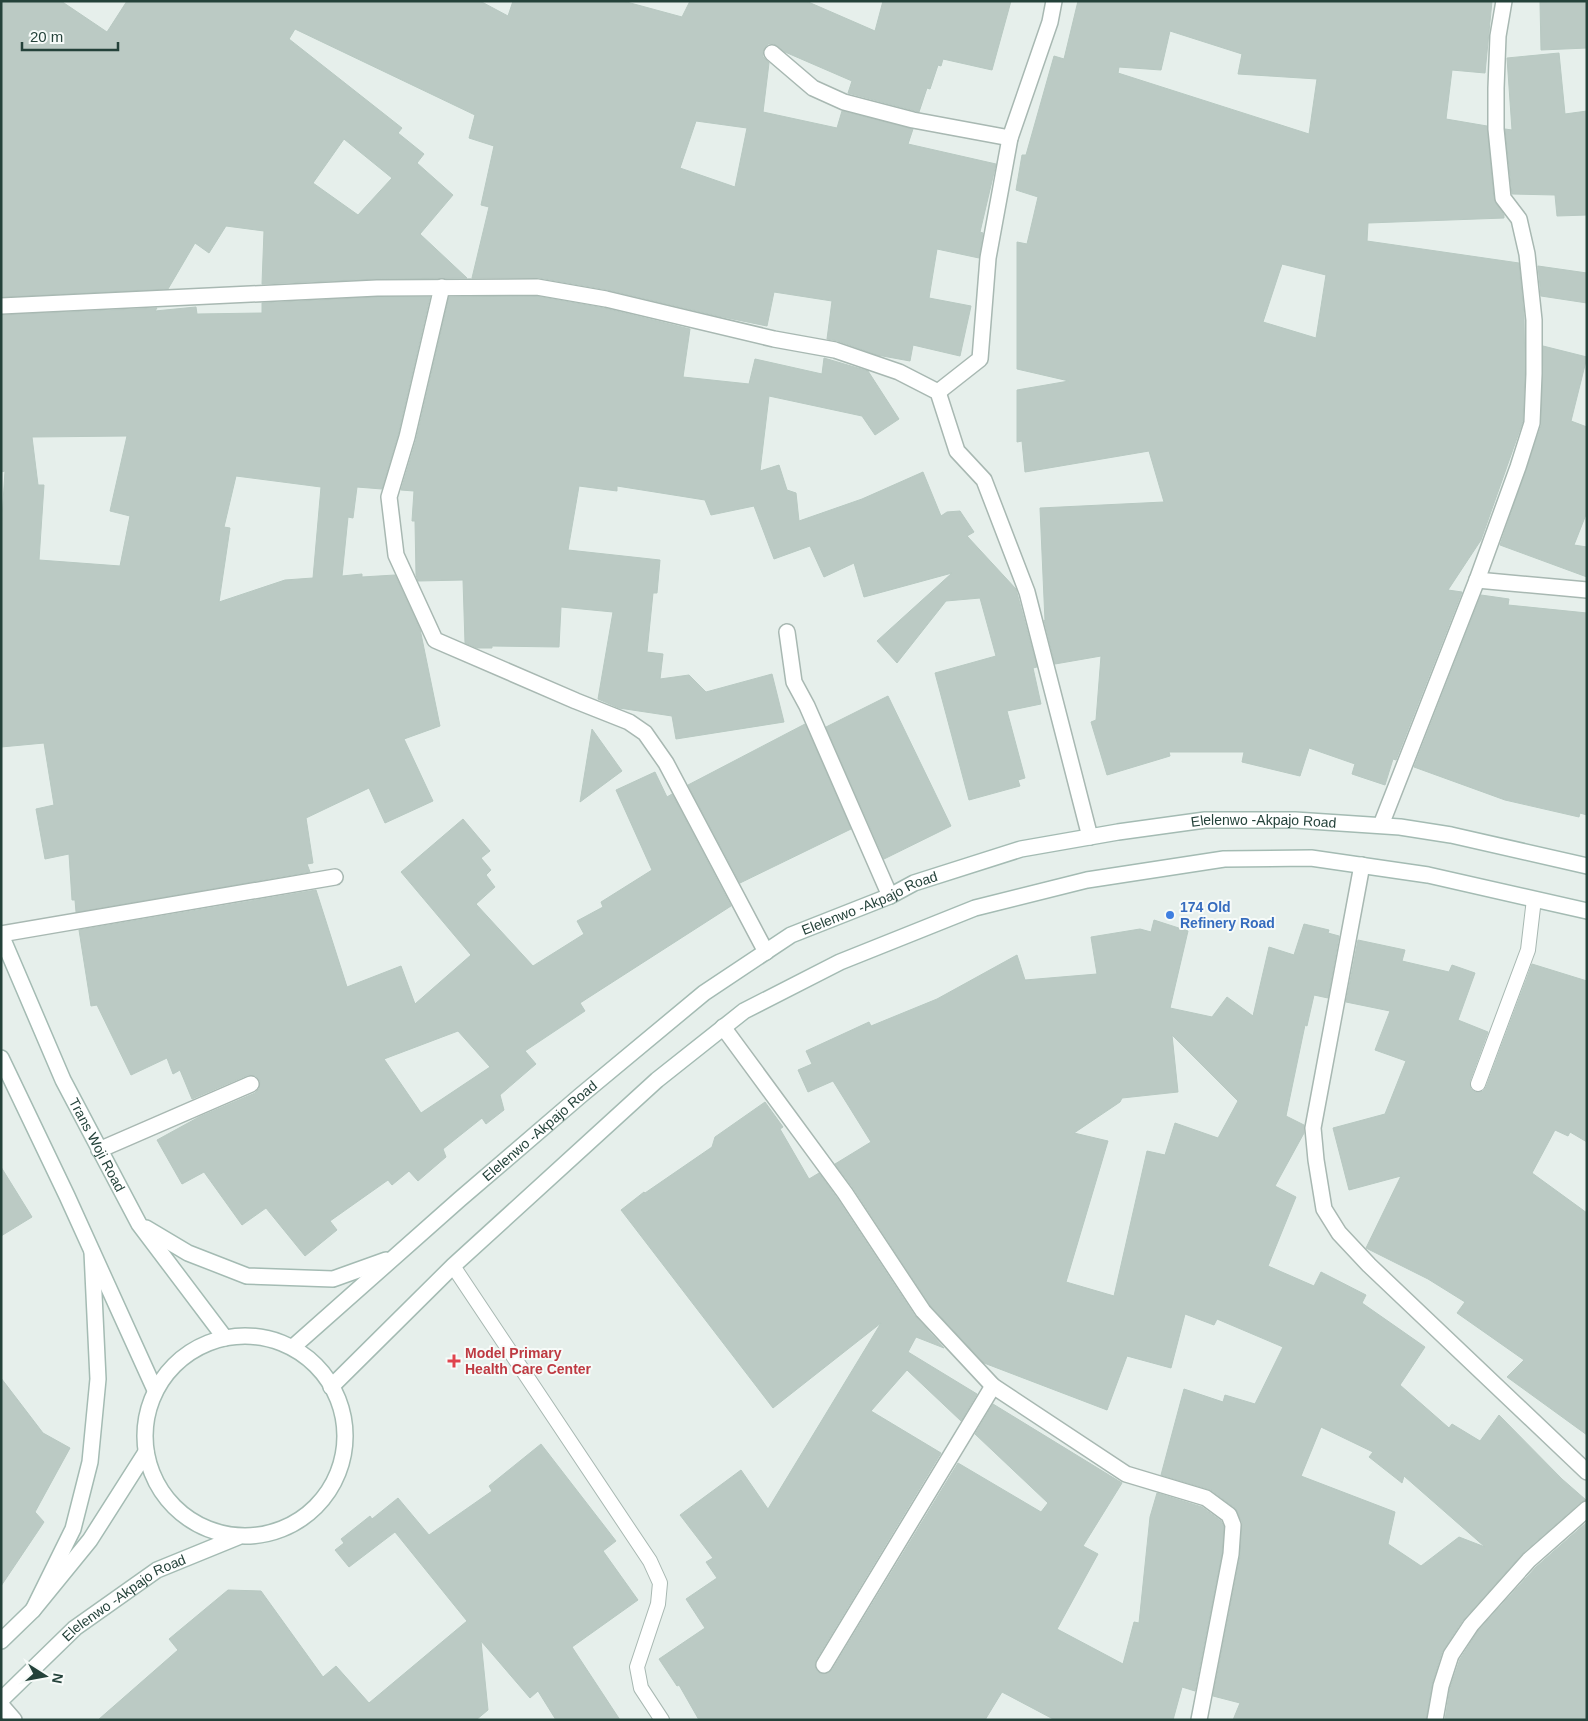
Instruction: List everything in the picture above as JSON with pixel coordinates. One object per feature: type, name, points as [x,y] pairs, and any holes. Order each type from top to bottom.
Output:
[{"type":"street","points":[[938,392],[980,359],[988,258],[1010,138],[1050,22],[1054,1]]},
{"type":"street","points":[[1380,825],[1477,580],[1518,467],[1532,422],[1534,320],[1527,254],[1519,219],[1502,198],[1496,129],[1498,36],[1504,1]]},
{"type":"street","points":[[772,53],[813,88],[844,102],[914,120],[1010,138]]},
{"type":"street","points":[[442,287],[407,437],[388,497],[396,556],[435,640],[629,722],[645,734],[666,763],[766,952]]},
{"type":"street","points":[[1,306],[377,288],[538,288],[606,299],[774,340],[836,350],[899,372],[938,392],[957,451],[984,480],[1027,592],[1090,837]]},
{"type":"street","points":[[1477,580],[1587,590]]},
{"type":"street","points":[[787,632],[794,682],[811,715],[890,896]]},
{"type":"street","name":"Elelenwo -Akpajo Road","points":[[293,1348],[392,1258],[580,1096],[704,993],[791,935],[890,896],[914,884],[1021,849],[1205,820],[1295,820],[1380,825],[1451,835],[1587,866]]},
{"type":"street","points":[[331,1387],[453,1266],[657,1080],[744,1011],[840,962],[975,908],[1087,880],[1224,858],[1311,858],[1428,875],[1587,910]]},
{"type":"street","points":[[1362,865],[1313,1128],[1324,1209],[1339,1232],[1369,1264],[1587,1472]]},
{"type":"street","points":[[1,935],[335,877]]},
{"type":"street","name":"Trans Woji Road","points":[[1,935],[63,1080],[139,1224],[225,1338]]},
{"type":"street","points":[[724,1027],[845,1193],[923,1311],[993,1386],[1126,1474],[1206,1498],[1229,1515],[1233,1525],[1231,1554],[1199,1720]]},
{"type":"street","points":[[1,1058],[155,1390]]},
{"type":"street","points":[[99,1150],[250,1084]]},
{"type":"street","points":[[139,1224],[188,1254],[247,1276],[333,1278],[392,1258]]},
{"type":"street","points":[[32,1610],[73,1529],[90,1462],[98,1379],[92,1252]]},
{"type":"street","points":[[263,1337],[293,1348],[318,1367],[337,1396],[345,1429],[341,1463],[326,1494],[302,1518],[272,1533],[238,1537],[205,1529],[176,1510],[156,1483],[146,1452],[146,1420],[155,1390],[174,1364],[200,1345],[225,1338],[263,1337]]},
{"type":"street","points":[[824,1665],[993,1386]]},
{"type":"street","points":[[1,1641],[32,1610],[90,1540],[146,1452]]},
{"type":"street","points":[[1435,1720],[1441,1686],[1451,1655],[1471,1624],[1529,1560],[1587,1509]]},
{"type":"street","name":"Elelenwo -Akpajo Road","points":[[1,1700],[75,1628],[157,1570],[238,1537]]},
{"type":"street","points":[[1,1705],[14,1720]]},
{"type":"lane","points":[[1478,1084],[1528,950],[1534,899]]},
{"type":"lane","points":[[453,1266],[650,1561],[660,1584],[658,1604],[643,1644],[637,1667],[641,1688],[662,1720]]},
{"type":"building","points":[[1,1],[61,1],[107,32],[127,1],[480,1],[508,16],[513,1],[623,1],[682,17],[690,1],[806,1],[875,31],[883,1],[1011,1],[992,70],[943,59],[941,66],[938,65],[930,89],[927,88],[919,112],[848,93],[852,81],[785,52],[774,44],[768,44],[763,52],[763,57],[769,63],[763,112],[837,128],[842,111],[913,129],[908,144],[996,164],[980,232],[983,233],[979,258],[937,249],[929,298],[971,306],[960,356],[913,345],[910,361],[877,355],[827,339],[832,301],[774,292],[767,326],[608,290],[539,278],[472,278],[489,207],[481,205],[494,146],[469,138],[475,115],[295,29],[289,39],[402,128],[398,133],[424,154],[417,163],[453,195],[420,234],[467,278],[377,279],[262,284],[264,231],[226,226],[209,253],[195,243],[168,289],[1,297]],"holes":[[[696,121],[747,128],[735,187],[680,168]],[[344,139],[392,178],[358,215],[313,183]]]},
{"type":"building","points":[[1078,1],[1492,1],[1485,73],[1452,70],[1446,119],[1487,126],[1494,199],[1504,218],[1368,223],[1367,241],[1519,263],[1524,315],[1525,374],[1523,421],[1481,540],[1448,590],[1462,592],[1396,760],[1393,759],[1385,785],[1352,774],[1355,764],[1309,748],[1300,776],[1242,762],[1244,752],[1169,752],[1170,756],[1107,775],[1091,722],[1096,720],[1101,656],[1055,664],[1044,620],[1040,508],[1164,502],[1149,451],[1025,472],[1022,441],[1017,442],[1017,390],[1069,381],[1017,369],[1017,242],[1027,244],[1038,197],[1016,190],[1022,155],[1026,155],[1054,56],[1064,59]],"holes":[[[1170,31],[1242,54],[1238,74],[1317,79],[1309,134],[1118,73],[1119,67],[1161,70]],[[1282,264],[1326,275],[1316,338],[1263,322]]]},
{"type":"building","points":[[1587,1],[1587,48],[1541,50],[1540,2]]},
{"type":"building","points":[[1559,53],[1565,114],[1587,111],[1587,215],[1557,216],[1555,195],[1512,194],[1505,129],[1512,130],[1507,58]]},
{"type":"building","points":[[1538,266],[1587,273],[1587,303],[1541,296]]},
{"type":"building","points":[[536,296],[604,308],[690,329],[683,377],[749,384],[755,359],[822,374],[824,358],[868,371],[899,419],[875,435],[862,416],[769,396],[760,471],[779,465],[787,490],[796,493],[799,521],[862,499],[923,472],[941,516],[947,512],[960,511],[974,532],[967,536],[1016,589],[1037,667],[1033,668],[1041,704],[1007,711],[1025,778],[1018,780],[1020,786],[969,800],[935,673],[996,656],[980,598],[946,601],[897,663],[877,641],[952,573],[864,597],[854,563],[824,577],[810,546],[774,559],[754,506],[711,515],[705,500],[617,486],[617,491],[579,486],[568,550],[660,560],[657,593],[653,593],[647,652],[663,654],[660,679],[689,675],[706,692],[772,674],[784,722],[676,739],[672,716],[619,708],[598,699],[613,612],[561,607],[559,647],[492,646],[492,648],[477,648],[465,643],[463,580],[418,581],[416,575],[415,521],[412,521],[414,491],[401,490],[416,440],[449,297]]},
{"type":"building","points":[[377,297],[430,297],[398,435],[382,489],[357,487],[353,518],[348,517],[342,576],[362,574],[362,577],[395,575],[420,629],[440,726],[404,739],[433,801],[385,823],[369,788],[306,818],[313,863],[307,864],[310,872],[76,912],[75,900],[72,900],[69,854],[45,859],[36,809],[54,805],[44,743],[1,747],[1,534],[5,471],[1,472],[1,315],[157,308],[155,311],[196,307],[197,314],[262,313],[262,303]],"holes":[[[127,436],[110,511],[130,516],[120,566],[39,560],[44,485],[38,485],[32,437]],[[236,476],[321,487],[313,578],[285,580],[219,602],[230,528],[224,527]]]},
{"type":"building","points":[[1543,346],[1587,357],[1571,421],[1587,427],[1587,512],[1574,545],[1587,547],[1587,577],[1500,545],[1541,426]]},
{"type":"building","points":[[1481,595],[1509,599],[1508,605],[1587,613],[1587,815],[1580,813],[1579,817],[1505,800],[1414,767]]},
{"type":"building","points":[[888,696],[951,826],[884,859],[826,727]]},
{"type":"building","points":[[805,724],[851,829],[740,883],[688,785]]},
{"type":"building","points":[[592,729],[622,771],[580,802]]},
{"type":"building","points":[[655,772],[667,797],[672,794],[731,906],[580,1003],[585,1011],[525,1051],[536,1064],[500,1095],[504,1110],[486,1124],[482,1118],[443,1149],[446,1157],[418,1181],[409,1171],[392,1185],[388,1180],[330,1221],[337,1230],[305,1256],[266,1208],[242,1225],[204,1172],[182,1184],[157,1140],[199,1117],[255,1093],[259,1089],[260,1081],[256,1076],[248,1075],[192,1099],[180,1070],[173,1074],[167,1058],[131,1075],[97,1005],[91,1006],[79,930],[316,890],[347,987],[401,966],[415,1004],[471,955],[401,872],[463,819],[490,851],[481,858],[491,870],[486,875],[495,887],[476,904],[533,966],[584,934],[577,921],[603,907],[601,902],[652,870],[616,790]],"holes":[[[458,1031],[490,1067],[421,1113],[384,1059]]]},
{"type":"building","points":[[1154,920],[1188,931],[1170,1008],[1212,1017],[1227,997],[1253,1016],[1269,947],[1294,955],[1304,924],[1329,930],[1328,933],[1339,936],[1328,998],[1314,995],[1307,1026],[1305,1025],[1286,1116],[1304,1125],[1304,1133],[1275,1186],[1296,1197],[1268,1266],[1314,1286],[1321,1272],[1366,1295],[1362,1303],[1425,1347],[1400,1385],[1449,1428],[1452,1424],[1480,1441],[1499,1415],[1562,1479],[1586,1500],[1581,1502],[1523,1553],[1463,1620],[1442,1652],[1432,1684],[1426,1720],[1233,1720],[1240,1703],[1213,1696],[1240,1556],[1242,1522],[1235,1508],[1211,1490],[1161,1475],[1184,1389],[1223,1402],[1225,1395],[1255,1404],[1283,1347],[1217,1319],[1214,1325],[1185,1314],[1171,1368],[1127,1356],[1107,1410],[984,1363],[930,1305],[853,1188],[835,1164],[871,1142],[833,1081],[808,1092],[798,1070],[812,1064],[806,1051],[869,1022],[871,1026],[937,999],[1017,955],[1025,980],[1097,974],[1091,937],[1140,929],[1151,932]],"holes":[[[1172,1035],[1238,1101],[1218,1138],[1175,1123],[1165,1155],[1147,1151],[1114,1296],[1066,1282],[1108,1141],[1074,1133],[1120,1102],[1122,1098],[1178,1092]],[[1321,1427],[1373,1452],[1369,1457],[1402,1483],[1404,1476],[1485,1547],[1459,1537],[1421,1566],[1388,1544],[1395,1512],[1301,1476]]]},
{"type":"building","points":[[1358,940],[1405,950],[1402,961],[1449,972],[1452,965],[1475,973],[1458,1020],[1488,1032],[1470,1081],[1471,1089],[1475,1092],[1483,1091],[1486,1087],[1532,964],[1587,981],[1587,1142],[1570,1132],[1568,1136],[1555,1130],[1532,1173],[1587,1213],[1587,1435],[1507,1377],[1524,1360],[1457,1313],[1465,1302],[1428,1279],[1366,1248],[1401,1176],[1349,1190],[1333,1128],[1385,1114],[1406,1061],[1375,1050],[1390,1011],[1346,1002]]},
{"type":"building","points":[[765,1102],[783,1127],[780,1129],[809,1179],[819,1173],[915,1316],[944,1348],[916,1337],[908,1352],[977,1394],[961,1421],[907,1370],[871,1411],[941,1453],[816,1660],[816,1670],[824,1674],[832,1670],[958,1463],[1041,1512],[1048,1503],[975,1434],[993,1404],[1122,1483],[1083,1546],[1098,1554],[1057,1629],[1123,1664],[1134,1622],[1139,1623],[1150,1517],[1157,1493],[1202,1507],[1221,1521],[1224,1526],[1222,1553],[1195,1691],[1182,1687],[1173,1720],[1055,1720],[1002,1692],[985,1720],[699,1720],[679,1685],[677,1686],[659,1659],[705,1628],[686,1599],[717,1578],[706,1562],[713,1558],[680,1515],[741,1470],[768,1509],[881,1323],[773,1408],[621,1210],[644,1192],[712,1147],[715,1137]]},
{"type":"building","points":[[1,1167],[32,1217],[1,1236]]},
{"type":"building","points":[[1,1378],[43,1433],[70,1448],[35,1512],[44,1522],[1,1586]]},
{"type":"building","points":[[541,1444],[616,1541],[603,1551],[638,1600],[572,1647],[620,1720],[556,1720],[538,1691],[530,1698],[481,1641],[488,1710],[476,1720],[98,1720],[178,1650],[169,1639],[228,1590],[261,1591],[323,1677],[336,1666],[369,1703],[467,1621],[395,1532],[349,1567],[335,1550],[344,1543],[341,1539],[370,1516],[372,1519],[398,1498],[429,1535],[492,1491],[489,1486]]},
{"type":"building","points":[[1587,1522],[1587,1720],[1445,1720],[1450,1688],[1460,1659],[1478,1631],[1536,1567]]},
{"type":"place","name":"174 Old Refinery Road","points":[[1170,915]]},
{"type":"place","name":"Model Primary Health Care Center","points":[[454,1361]]}]
